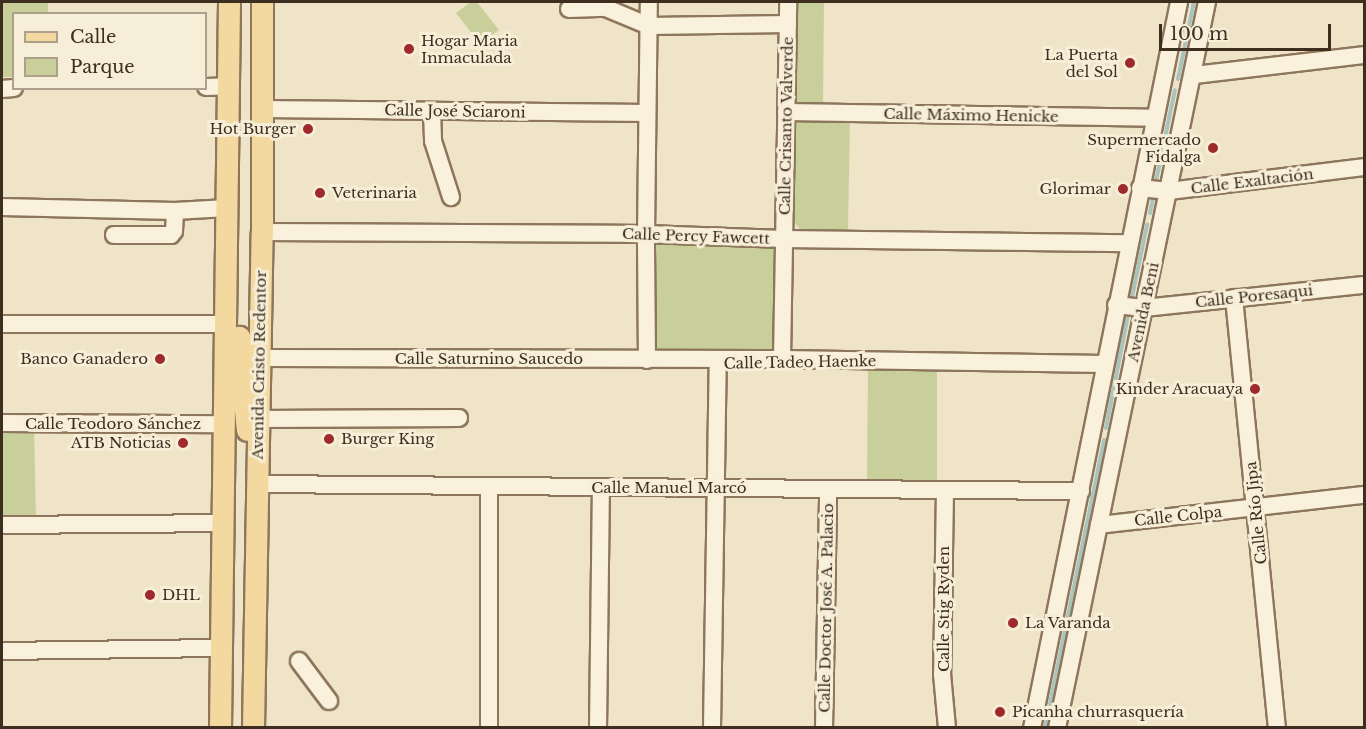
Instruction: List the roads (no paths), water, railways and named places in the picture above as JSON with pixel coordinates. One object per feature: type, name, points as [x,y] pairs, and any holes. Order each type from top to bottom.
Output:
[{"type":"main road","points":[[220,728],[229,2]]},
{"type":"main road","name":"Avenida Cristo Redentor","points":[[253,728],[262,232],[262,2]]},
{"type":"main road","points":[[227,199],[233,240],[233,300],[238,317],[244,319],[250,314],[261,287]]},
{"type":"main road","points":[[225,365],[227,344],[231,338],[239,337],[242,344],[242,380],[248,440],[257,476]]},
{"type":"street","points":[[647,360],[649,2]]},
{"type":"street","name":"Calle Crisanto Valverde","points":[[782,359],[788,2]]},
{"type":"street","name":"Avenida Beni","points":[[1032,728],[1179,2]]},
{"type":"street","name":"Avenida Beni","points":[[1057,728],[1194,75],[1207,2]]},
{"type":"street","points":[[569,9],[606,8],[649,26],[788,24]]},
{"type":"street","points":[[1194,75],[1365,56]]},
{"type":"street","points":[[207,87],[229,86]]},
{"type":"street","name":"Calle José Sciaroni","points":[[262,109],[647,113]]},
{"type":"street","points":[[432,111],[433,141],[451,197]]},
{"type":"street","name":"Calle Máximo Henicke","points":[[786,112],[1155,118]]},
{"type":"street","name":"Calle Exaltación","points":[[1140,188],[1169,191],[1365,167]]},
{"type":"street","points":[[2,207],[175,211],[227,199]]},
{"type":"street","points":[[114,235],[171,235],[174,231],[175,211]]},
{"type":"street","name":"Calle Percy Fawcett","points":[[262,232],[646,234],[784,239],[1129,243]]},
{"type":"street","points":[[1364,285],[1365,291]]},
{"type":"street","name":"Calle Poresaqui","points":[[1116,305],[1144,308],[1364,285]]},
{"type":"street","name":"Calle Río Jipa","points":[[1234,298],[1277,728]]},
{"type":"street","points":[[2,324],[225,324]]},
{"type":"street","name":"Calle Saturnino Saucedo","points":[[260,358],[718,360]]},
{"type":"street","name":"Calle Tadeo Haenke","points":[[712,728],[718,360],[1104,364]]},
{"type":"street","points":[[258,419],[459,418]]},
{"type":"street","name":"Calle Teodoro Sánchez","points":[[2,423],[224,424]]},
{"type":"street","name":"Calle Manuel Marcó","points":[[257,476],[489,486],[1081,491]]},
{"type":"street","points":[[489,486],[489,728]]},
{"type":"street","points":[[598,728],[602,487]]},
{"type":"street","name":"Calle Doctor José A. Palacio","points":[[824,728],[828,489]]},
{"type":"street","name":"Calle Stig Ryden","points":[[945,490],[942,674],[947,728]]},
{"type":"street","name":"Calle Colpa","points":[[1099,525],[1365,495]]},
{"type":"street","points":[[2,525],[223,523]]},
{"type":"street","points":[[2,651],[221,648]]},
{"type":"street","points":[[300,661],[329,701]]},
{"type":"waterway","points":[[1178,79],[1194,2]]},
{"type":"waterway","points":[[1162,152],[1175,90]]},
{"type":"waterway","points":[[1156,180],[1160,163]]},
{"type":"waterway","points":[[1150,213],[1153,199]]},
{"type":"waterway","points":[[1132,297],[1147,225]]},
{"type":"waterway","points":[[1106,428],[1128,315]]},
{"type":"waterway","points":[[1045,728],[1104,440]]},
{"type":"place","name":"Hogar Maria Inmaculada","points":[[409,49]]},
{"type":"place","name":"La Puerta del Sol","points":[[1130,63]]},
{"type":"place","name":"Hot Burger","points":[[308,129]]},
{"type":"place","name":"Supermercado Fidalga","points":[[1213,148]]},
{"type":"place","name":"Glorimar","points":[[1123,189]]},
{"type":"place","name":"Veterinaria","points":[[320,193]]},
{"type":"place","name":"Banco Ganadero","points":[[160,359]]},
{"type":"place","name":"Kinder Aracuaya","points":[[1255,389]]},
{"type":"place","name":"Burger King","points":[[329,439]]},
{"type":"place","name":"ATB Noticias","points":[[183,443]]},
{"type":"place","name":"DHL","points":[[150,595]]},
{"type":"place","name":"La Varanda","points":[[1013,623]]},
{"type":"place","name":"Picanha churrasquería","points":[[1000,712]]}]
